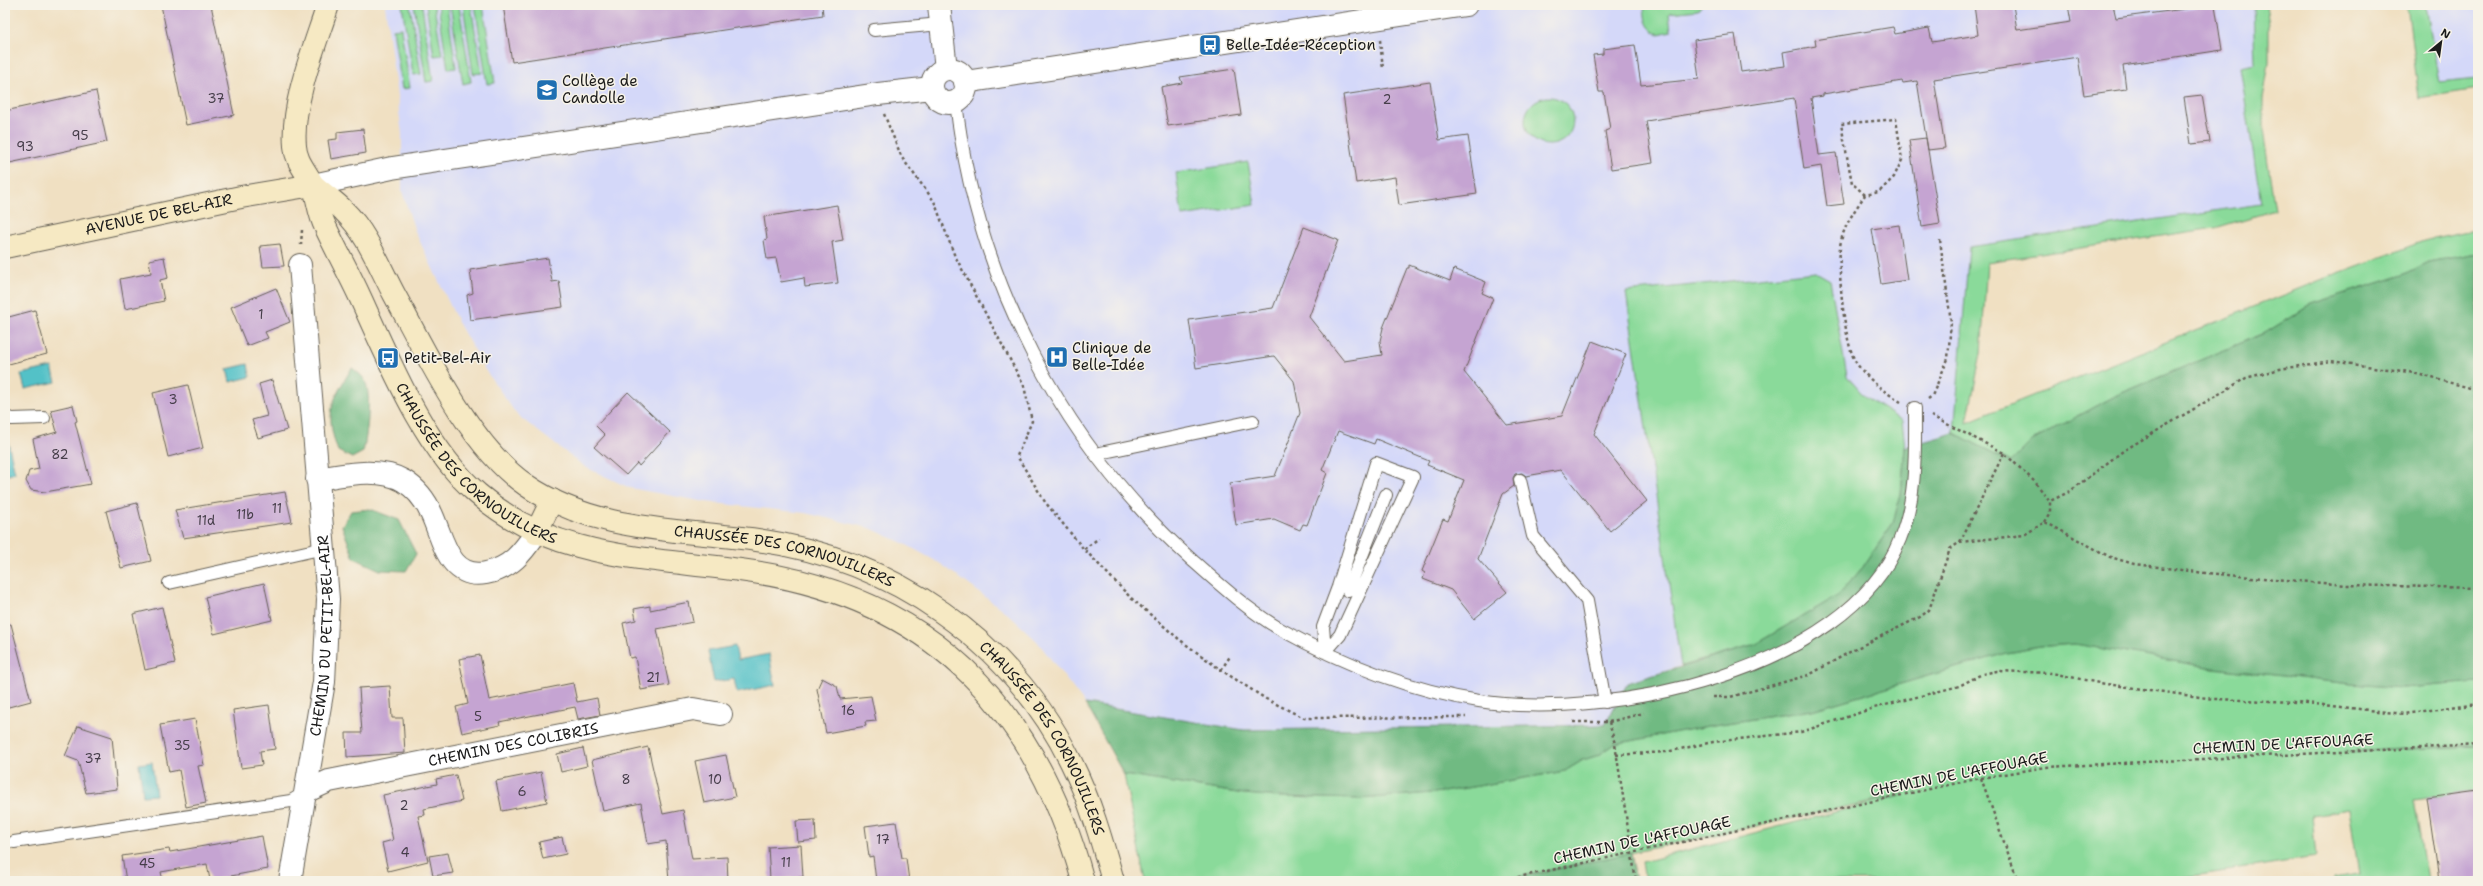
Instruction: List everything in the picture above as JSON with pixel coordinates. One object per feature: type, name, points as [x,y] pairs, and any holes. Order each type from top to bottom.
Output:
[{"type":"street","points":[[328,5],[299,103],[295,132],[295,149],[299,164],[313,186],[392,168],[871,95],[932,88]]},
{"type":"street","points":[[966,82],[1466,5]]},
{"type":"street","points":[[940,14],[946,70]]},
{"type":"street","points":[[946,70],[956,71],[966,82],[966,91],[956,102],[945,103],[940,100],[932,88],[937,74],[946,70]]},
{"type":"street","name":"AVENUE DE BEL-AIR","points":[[5,247],[241,197],[313,186]]},
{"type":"street","name":"CHAUSSÉE DES CORNOUILLERS","points":[[313,186],[345,212],[372,251],[453,399],[489,451],[527,486],[552,500],[579,512],[612,521],[688,533],[759,540],[858,565],[902,586],[942,611],[987,648],[1020,683],[1052,727],[1071,762],[1087,798],[1113,881]]},
{"type":"street","name":"CHAUSSÉE DES CORNOUILLERS","points":[[313,186],[324,224],[345,263],[388,358],[436,446],[477,493],[536,533],[573,546],[609,555],[742,570],[800,579],[853,597],[885,611],[929,638],[960,662],[996,702],[1025,741],[1055,797],[1083,881]]},
{"type":"street","name":"CHEMIN DU PETIT-BEL-AIR","points":[[290,881],[307,791],[325,676],[328,599],[300,265]]},
{"type":"street","points":[[317,479],[375,473],[389,474],[402,480],[419,492],[432,514],[445,551],[454,563],[464,570],[480,574],[499,570],[512,563],[536,533],[552,500]]},
{"type":"street","name":"CHEMIN DES COLIBRIS","points":[[307,791],[329,781],[693,709],[721,714]]},
{"type":"lane","points":[[874,30],[940,14]]},
{"type":"lane","points":[[956,102],[968,178],[980,226],[998,279],[1042,374],[1084,440],[1161,532],[1234,596],[1277,627],[1325,652],[1372,673],[1411,686],[1470,699],[1527,704],[1573,705],[1605,702],[1668,692],[1701,683],[1769,657],[1803,640],[1834,621],[1858,601],[1875,581],[1900,541],[1908,517],[1915,468],[1915,408]]},
{"type":"lane","points":[[5,417],[12,419],[44,418]]},
{"type":"lane","points":[[1095,454],[1253,421]]},
{"type":"lane","points":[[1325,652],[1323,627],[1349,591],[1413,477],[1376,463],[1349,591],[1340,635],[1325,652]]},
{"type":"lane","points":[[1520,480],[1533,536],[1586,601],[1605,702]]},
{"type":"lane","points":[[1349,591],[1386,495]]},
{"type":"lane","points":[[169,583],[324,548]]},
{"type":"lane","points":[[14,842],[291,801],[307,791]]},
{"type":"path","points":[[5,8],[10,5]]},
{"type":"path","points":[[1379,34],[1383,69]]},
{"type":"path","points":[[1865,195],[1852,184],[1841,124],[1896,119],[1902,160],[1894,177],[1879,192],[1865,195],[1850,217],[1840,246],[1846,331],[1856,363],[1876,386],[1900,402],[1915,408],[2004,453],[2035,482],[2050,501],[2050,514],[2045,522],[2024,535],[1960,542]]},
{"type":"path","points":[[1915,408],[1932,396],[1948,359],[1951,322],[1940,240]]},
{"type":"path","points":[[2050,501],[2069,492],[2123,451],[2246,378],[2280,369],[2331,361],[2409,372],[2478,390]]},
{"type":"path","points":[[1701,683],[1711,697],[1730,697],[1780,685],[1810,675],[1857,648],[1920,618],[1928,610],[1950,549],[1960,542],[2004,453]]},
{"type":"path","points":[[2045,522],[2110,557],[2148,566],[2346,585],[2478,588]]},
{"type":"path","points":[[1084,549],[1099,538]]},
{"type":"path","points":[[1221,670],[1231,655]]},
{"type":"path","points":[[1616,754],[1666,752],[1713,742],[1801,732],[1874,708],[1959,686],[1982,674],[1997,671],[2052,673],[2099,683],[2214,698],[2297,702],[2404,714],[2478,703]]},
{"type":"path","points":[[1605,702],[1616,754],[1636,881]]},
{"type":"path","name":"CHEMIN DE L'AFFOUAGE","points":[[1500,881],[1980,778],[2046,767],[2478,746]]},
{"type":"path","points":[[1980,778],[2017,881]]},
{"type":"shaded area","name":"Clinique de Belle-Idée","points":[[385,5],[2253,5],[2255,64],[2240,67],[2261,204],[1969,247],[1954,433],[1905,447],[1902,421],[1864,396],[1847,376],[1830,280],[1816,272],[1626,292],[1681,666],[1627,683],[1605,725],[1244,730],[1085,704],[1037,641],[1007,613],[941,564],[905,544],[870,528],[805,513],[706,502],[630,488],[585,467],[517,415],[484,368],[458,322],[415,231],[402,191],[402,134]]},
{"type":"shaded area","points":[[2426,5],[2478,5],[2478,78],[2439,82]]},
{"type":"green space","points":[[402,5],[410,5],[421,74],[413,75]]},
{"type":"green space","points":[[414,5],[422,5],[433,81],[426,82]]},
{"type":"green space","points":[[426,5],[434,5],[442,55],[434,56]]},
{"type":"green space","points":[[438,5],[447,5],[456,68],[448,69]]},
{"type":"green space","points":[[450,5],[459,5],[471,82],[463,84]]},
{"type":"green space","points":[[463,5],[471,5],[482,73],[473,74]]},
{"type":"green space","points":[[475,5],[483,5],[495,83],[487,84]]},
{"type":"green space","points":[[1644,5],[1702,5],[1698,10],[1669,13],[1671,31],[1659,34],[1654,32],[1648,26],[1645,19]]},
{"type":"green space","points":[[2253,5],[2266,5],[2269,25],[2269,63],[2263,98],[2263,130],[2275,210],[2215,228],[1987,262],[1981,354],[1967,422],[2333,275],[2433,238],[2478,229],[2478,253],[2429,262],[2403,275],[2312,304],[2265,333],[2117,395],[2032,441],[2011,462],[1954,433],[1969,247],[2261,204],[2240,67],[2255,64]]},
{"type":"green space","points":[[2407,5],[2426,5],[2439,82],[2478,78],[2478,89],[2419,98]]},
{"type":"green space","points":[[401,28],[410,88],[402,89],[393,29]]},
{"type":"green space","points":[[1544,97],[1554,97],[1563,101],[1569,107],[1572,112],[1572,130],[1563,141],[1554,145],[1544,145],[1535,141],[1529,135],[1525,126],[1525,116],[1529,107],[1535,101]]},
{"type":"green space","points":[[1248,162],[1255,205],[1182,216],[1176,173]]},
{"type":"green space","points":[[2478,253],[2478,682],[2403,688],[2352,684],[2214,668],[2075,644],[2046,646],[2006,653],[1812,710],[1708,726],[1615,744],[1599,755],[1583,760],[1565,771],[1443,792],[1360,799],[1282,797],[1244,794],[1124,775],[1085,704],[1244,730],[1605,725],[1627,683],[1752,646],[1839,595],[1863,567],[1893,523],[1901,494],[1905,447],[1954,433],[2011,462],[2032,441],[2117,395],[2265,333],[2312,304],[2403,275],[2429,262]]},
{"type":"green space","points":[[1816,272],[1830,280],[1847,376],[1864,396],[1902,421],[1905,447],[1901,494],[1893,523],[1863,567],[1839,595],[1752,646],[1681,666],[1626,292]]},
{"type":"green space","points":[[352,368],[361,375],[365,381],[367,387],[368,405],[366,436],[363,452],[352,458],[338,451],[331,426],[331,416],[335,398]]},
{"type":"green space","points":[[370,509],[399,520],[416,554],[406,571],[380,570],[354,558],[342,526],[351,511]]},
{"type":"green space","points":[[2075,644],[2214,668],[2352,684],[2403,688],[2478,682],[2478,745],[2344,752],[2478,746],[2478,790],[2414,799],[2427,881],[2334,881],[2334,878],[2359,874],[2349,809],[2312,815],[2316,857],[2161,881],[1645,881],[1642,862],[1901,795],[1500,881],[1145,881],[1124,775],[1244,794],[1282,797],[1360,799],[1443,792],[1565,771],[1583,760],[1599,755],[1615,744],[1708,726],[1812,710],[2006,653],[2046,646]]},
{"type":"green space","points":[[1631,853],[1636,881],[1500,881]]},
{"type":"water","points":[[248,364],[250,377],[230,382],[227,369]]},
{"type":"water","points":[[52,367],[56,382],[25,389],[21,374]]},
{"type":"water","points":[[8,442],[15,473],[5,476],[5,443]]},
{"type":"water","points":[[735,646],[738,660],[769,654],[775,685],[737,693],[734,679],[714,682],[708,651]]},
{"type":"water","points":[[152,762],[156,795],[143,796],[139,764]]},
{"type":"building","points":[[161,5],[211,5],[234,115],[186,125]]},
{"type":"building","points":[[503,5],[540,5],[541,8],[559,5],[822,5],[823,15],[512,62]]},
{"type":"building","points":[[1974,5],[2013,5],[2017,30],[2071,22],[2068,5],[2113,5],[2116,18],[2215,5],[2222,50],[2123,65],[2126,89],[2084,95],[2078,57],[1934,79],[1945,148],[1928,150],[1917,81],[1903,83],[1902,81],[1823,94],[1823,96],[1811,98],[1819,155],[1836,153],[1844,204],[1827,206],[1821,166],[1804,169],[1794,98],[1646,121],[1653,163],[1611,169],[1605,131],[1610,129],[1604,92],[1599,92],[1593,55],[1603,54],[1603,49],[1635,45],[1641,85],[1699,79],[1694,40],[1735,34],[1741,72],[1785,66],[1783,52],[1816,46],[1815,40],[1893,27],[1895,34],[1929,28],[1932,42],[1978,35]]},
{"type":"building","points":[[1234,69],[1241,115],[1168,126],[1161,87],[1182,83],[1180,77]]},
{"type":"building","points":[[1430,82],[1439,140],[1468,136],[1477,194],[1399,205],[1395,177],[1356,183],[1343,95]]},
{"type":"building","points":[[96,91],[107,142],[5,164],[5,111]]},
{"type":"building","points":[[2202,95],[2210,142],[2191,144],[2184,97]]},
{"type":"building","points":[[363,129],[366,153],[331,159],[328,140],[337,139],[337,132]]},
{"type":"building","points":[[1926,138],[1940,224],[1922,227],[1909,140]]},
{"type":"building","points":[[837,205],[843,240],[832,242],[838,283],[805,287],[804,278],[781,282],[776,258],[767,259],[764,240],[767,239],[764,217]]},
{"type":"building","points":[[1899,225],[1907,280],[1881,284],[1872,229]]},
{"type":"building","points":[[1304,227],[1338,240],[1309,317],[1344,361],[1382,355],[1380,341],[1383,328],[1409,265],[1450,281],[1454,269],[1486,282],[1482,293],[1493,298],[1464,372],[1507,425],[1562,416],[1592,341],[1626,354],[1594,434],[1647,501],[1610,531],[1561,470],[1526,476],[1522,473],[1515,474],[1513,478],[1514,486],[1503,494],[1478,559],[1507,592],[1474,619],[1451,590],[1423,579],[1425,573],[1422,571],[1443,519],[1448,521],[1464,480],[1427,465],[1429,461],[1376,439],[1374,444],[1338,431],[1322,470],[1327,473],[1307,525],[1303,524],[1300,530],[1274,519],[1236,525],[1230,483],[1275,476],[1300,413],[1294,381],[1274,356],[1196,368],[1189,320],[1273,308]]},
{"type":"building","points":[[280,244],[284,266],[263,267],[260,246]]},
{"type":"building","points":[[164,257],[168,278],[160,280],[164,301],[125,309],[120,279],[151,273],[149,260]]},
{"type":"building","points":[[548,258],[552,282],[559,281],[563,307],[470,320],[467,295],[473,293],[470,270]]},
{"type":"building","points":[[276,288],[290,322],[265,332],[268,338],[247,346],[231,307]]},
{"type":"building","points":[[35,310],[47,354],[5,365],[5,318]]},
{"type":"building","points":[[272,380],[287,430],[258,438],[252,420],[267,416],[259,384]]},
{"type":"building","points":[[188,385],[203,448],[168,457],[153,393]]},
{"type":"building","points":[[628,392],[670,432],[639,466],[637,463],[626,475],[594,447],[605,435],[596,426]]},
{"type":"building","points":[[73,405],[77,421],[75,422],[91,484],[45,492],[31,490],[26,481],[29,471],[39,469],[33,439],[57,432],[51,410]]},
{"type":"building","points":[[285,492],[292,522],[183,538],[175,510]]},
{"type":"building","points":[[137,503],[151,561],[121,568],[106,511]]},
{"type":"building","points":[[264,583],[272,620],[214,634],[205,597]]},
{"type":"building","points":[[689,602],[693,622],[657,629],[669,685],[641,690],[635,657],[630,658],[623,623],[636,620],[634,609],[650,606],[650,610]]},
{"type":"building","points":[[162,607],[175,663],[145,670],[133,614]]},
{"type":"building","points":[[11,624],[31,701],[5,708],[5,625]]},
{"type":"building","points":[[480,655],[489,700],[573,683],[577,702],[597,698],[600,715],[578,719],[575,707],[499,722],[500,725],[462,733],[456,707],[468,704],[459,659]]},
{"type":"building","points":[[822,678],[837,686],[840,699],[871,696],[876,721],[865,722],[866,726],[826,733],[817,689]]},
{"type":"building","points":[[390,686],[392,718],[403,718],[405,753],[347,757],[346,733],[362,733],[359,688]]},
{"type":"building","points":[[269,705],[275,749],[260,751],[262,765],[241,768],[233,710]]},
{"type":"building","points":[[195,719],[204,765],[198,766],[206,803],[186,807],[179,770],[169,772],[160,725]]},
{"type":"building","points":[[78,726],[112,737],[117,789],[86,793],[78,761],[65,756]]},
{"type":"building","points":[[648,747],[663,814],[683,810],[692,859],[727,857],[728,881],[669,881],[666,841],[648,844],[641,803],[603,811],[592,760]]},
{"type":"building","points":[[583,748],[587,766],[561,772],[557,754]]},
{"type":"building","points":[[726,755],[735,797],[704,803],[695,761]]},
{"type":"building","points":[[541,772],[547,802],[502,811],[496,781]]},
{"type":"building","points":[[456,775],[462,801],[424,809],[425,815],[418,816],[428,861],[388,871],[382,843],[393,840],[383,795],[437,784],[436,779]]},
{"type":"building","points":[[2478,790],[2478,881],[2439,881],[2427,797]]},
{"type":"building","points":[[815,820],[816,840],[798,842],[796,821]]},
{"type":"building","points":[[896,822],[902,858],[906,858],[909,881],[876,881],[873,856],[869,857],[865,826]]},
{"type":"building","points":[[262,836],[268,869],[210,880],[207,864],[161,872],[163,881],[126,881],[122,856],[169,849],[170,852]]},
{"type":"building","points":[[562,837],[566,854],[543,859],[539,842]]},
{"type":"building","points":[[801,845],[803,877],[770,879],[768,847]]},
{"type":"building","points":[[448,853],[453,873],[433,876],[429,856]]},
{"type":"place","name":"Belle-Idée-Réception","points":[[1210,45]]},
{"type":"place","name":"Collège de Candolle","points":[[547,90]]},
{"type":"place","name":"Clinique de Belle-Idée","points":[[1057,357]]},
{"type":"place","name":"Petit-Bel-Air","points":[[388,358]]}]
